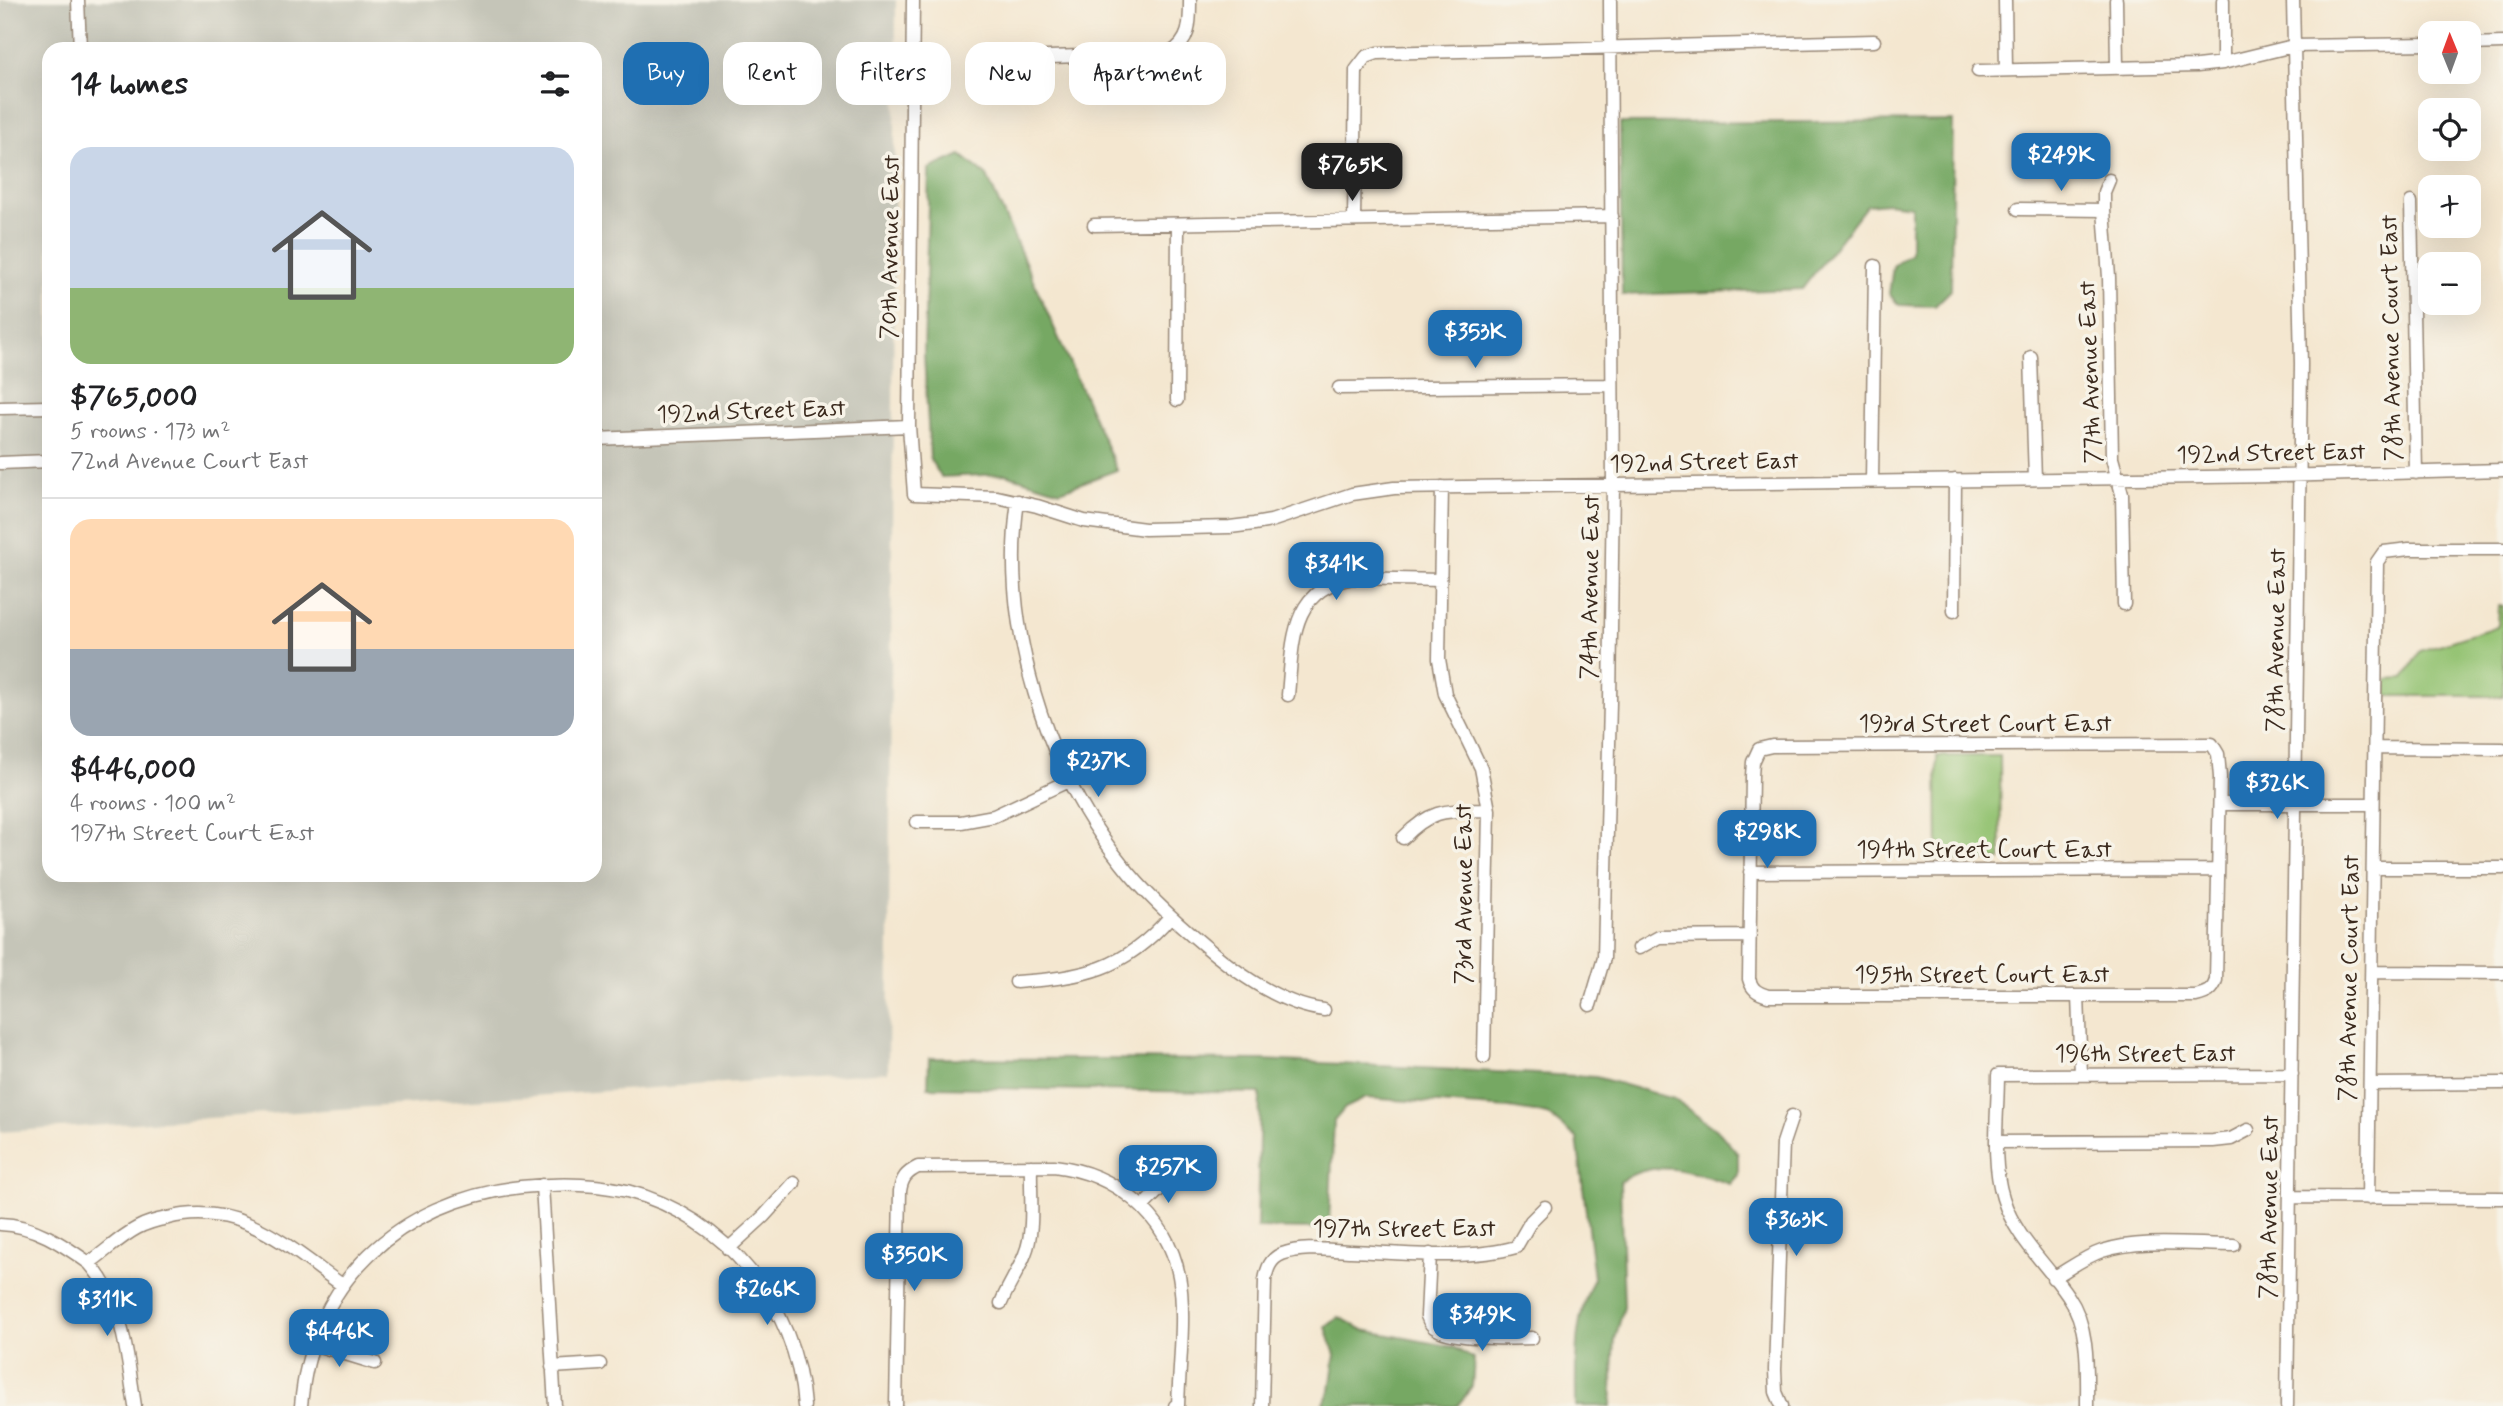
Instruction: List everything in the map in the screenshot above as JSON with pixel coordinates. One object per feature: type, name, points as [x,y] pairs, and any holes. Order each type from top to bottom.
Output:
[{"type":"street","points":[[78,0],[80,42]]},
{"type":"street","name":"70th Avenue East","points":[[913,0],[909,426],[914,494]]},
{"type":"street","points":[[1055,57],[1162,54],[1177,49],[1186,40],[1190,0]]},
{"type":"street","name":"74th Avenue East","points":[[1590,1004],[1604,958],[1613,485],[1610,0]]},
{"type":"street","points":[[2005,0],[2006,70]]},
{"type":"street","points":[[2116,0],[2117,68]]},
{"type":"street","points":[[2223,0],[2224,63]]},
{"type":"street","name":"78th Avenue East","points":[[2287,1406],[2301,364],[2292,0]]},
{"type":"street","points":[[1354,220],[1354,84],[1359,64],[1366,57],[1392,51],[1874,41]]},
{"type":"street","points":[[2482,44],[2503,43]]},
{"type":"street","points":[[1978,71],[2197,66],[2224,63],[2293,46],[2418,44]]},
{"type":"street","name":"77th Avenue East","points":[[2109,180],[2104,192],[2104,210],[2109,277],[2112,458],[2122,494],[2124,604]]},
{"type":"street","name":"78th Avenue Court East","points":[[2410,202],[2416,473]]},
{"type":"street","points":[[2018,209],[2104,210]]},
{"type":"street","points":[[1094,226],[1612,216]]},
{"type":"street","points":[[1177,400],[1178,224]]},
{"type":"street","points":[[1872,481],[1875,266]]},
{"type":"street","points":[[2031,357],[2035,479]]},
{"type":"street","points":[[1339,388],[1611,385]]},
{"type":"street","points":[[0,408],[42,407]]},
{"type":"street","name":"192nd Street East","points":[[602,439],[909,426]]},
{"type":"street","points":[[0,463],[42,461]]},
{"type":"street","name":"192nd Street East","points":[[914,494],[997,497],[1084,521],[1145,529],[1230,527],[1271,521],[1352,494],[1394,488],[2503,470]]},
{"type":"street","points":[[1954,611],[1955,480]]},
{"type":"street","name":"73rd Avenue East","points":[[1442,487],[1441,677],[1453,713],[1481,768],[1489,810],[1484,1057]]},
{"type":"street","points":[[1018,501],[1015,584],[1025,654],[1041,716],[1068,781],[1097,831],[1123,866],[1170,917],[1225,963],[1304,1008],[1324,1010]]},
{"type":"street","name":"78th Avenue Court East","points":[[2368,1198],[2377,562],[2384,552],[2409,549],[2503,549]]},
{"type":"street","points":[[1288,695],[1294,635],[1300,615],[1318,592],[1353,578],[1440,580]]},
{"type":"street","name":"193rd Street Court East","points":[[1750,872],[1753,762],[1759,749],[1772,746],[2212,744],[2219,761],[2220,804]]},
{"type":"street","points":[[2375,748],[2503,748]]},
{"type":"street","points":[[917,822],[961,822],[994,816],[1068,781]]},
{"type":"street","points":[[2218,870],[2220,804],[2373,804]]},
{"type":"street","points":[[1403,838],[1419,822],[1431,815],[1448,811],[1489,810]]},
{"type":"street","points":[[2373,868],[2503,869]]},
{"type":"street","name":"194th Street Court East","points":[[1750,872],[2218,870]]},
{"type":"street","name":"195th Street Court East","points":[[1749,936],[1749,979],[1754,990],[1768,996],[2196,996],[2211,990],[2216,980],[2218,870]]},
{"type":"street","points":[[1639,948],[1659,937],[1749,936],[1750,872]]},
{"type":"street","points":[[1016,982],[1069,978],[1093,972],[1128,955],[1170,917]]},
{"type":"street","points":[[2372,972],[2503,973]]},
{"type":"street","points":[[2078,996],[2081,1074]]},
{"type":"street","name":"196th Street East","points":[[1997,1142],[1998,1075],[2292,1074]]},
{"type":"street","points":[[2370,1084],[2503,1083]]},
{"type":"street","points":[[1782,1406],[1776,1392],[1776,1357],[1783,1143],[1792,1116]]},
{"type":"street","points":[[2087,1406],[2087,1357],[2079,1317],[2069,1297],[2014,1226],[2003,1198],[1997,1142],[2213,1141],[2231,1139],[2249,1130]]},
{"type":"street","points":[[1001,1303],[1012,1276],[1025,1255],[1029,1240],[1031,1166]]},
{"type":"street","points":[[896,1406],[901,1182],[907,1173],[918,1167],[1031,1166],[1075,1169],[1112,1184],[1142,1206],[1165,1237],[1179,1276],[1181,1297],[1176,1406]]},
{"type":"street","points":[[1142,1206],[1170,1179]]},
{"type":"street","points":[[728,1248],[764,1216],[794,1183]]},
{"type":"street","points":[[301,1406],[306,1370],[322,1321],[342,1284],[359,1263],[380,1244],[428,1213],[492,1191],[569,1184],[627,1192],[663,1204],[696,1222],[728,1248],[748,1267],[768,1294],[786,1328],[796,1359],[804,1406]]},
{"type":"street","points":[[542,1185],[555,1406]]},
{"type":"street","points":[[2291,1198],[2503,1198]]},
{"type":"street","name":"197th Street East","points":[[1262,1406],[1265,1280],[1271,1262],[1283,1254],[1307,1249],[1430,1254],[1489,1253],[1516,1247],[1531,1221],[1545,1208]]},
{"type":"street","points":[[89,1263],[137,1228],[154,1221],[186,1213],[218,1214],[254,1225],[342,1284]]},
{"type":"street","points":[[0,1224],[24,1227],[46,1235],[89,1263],[102,1278],[124,1337],[135,1406]]},
{"type":"street","points":[[2053,1278],[2094,1255],[2126,1246],[2234,1245]]},
{"type":"street","points":[[1430,1254],[1427,1316],[1429,1323],[1438,1330],[1459,1335],[1532,1338]]},
{"type":"street","points":[[313,1344],[375,1363]]},
{"type":"street","points":[[552,1367],[600,1364]]},
{"type":"shaded area","points":[[0,0],[896,0],[896,42],[836,42],[836,105],[895,105],[888,1072],[0,1132]]},
{"type":"green space","points":[[1953,121],[1951,290],[1935,306],[1899,305],[1889,294],[1893,266],[1911,253],[1911,206],[1887,203],[1867,205],[1802,289],[1622,295],[1620,123]]},
{"type":"green space","points":[[961,155],[987,176],[1117,470],[1060,491],[1005,474],[941,477],[930,459],[924,354],[929,169]]},
{"type":"green space","points":[[2499,606],[2503,606],[2503,696],[2387,696],[2387,679],[2404,678],[2420,651],[2498,626]]},
{"type":"green space","points":[[1937,756],[2000,756],[2001,860],[1938,860]]},
{"type":"green space","points":[[929,1058],[1264,1060],[1596,1077],[1674,1099],[1719,1132],[1738,1154],[1738,1175],[1730,1184],[1702,1175],[1660,1168],[1633,1174],[1620,1182],[1624,1307],[1615,1339],[1611,1406],[1576,1406],[1579,1325],[1594,1278],[1577,1138],[1547,1114],[1509,1108],[1366,1098],[1345,1108],[1334,1121],[1329,1223],[1313,1229],[1257,1228],[1260,1093],[928,1087]]},
{"type":"green space","points":[[1339,1317],[1363,1330],[1453,1347],[1474,1359],[1472,1387],[1457,1406],[1322,1406],[1330,1391],[1335,1355],[1326,1327]]}]
